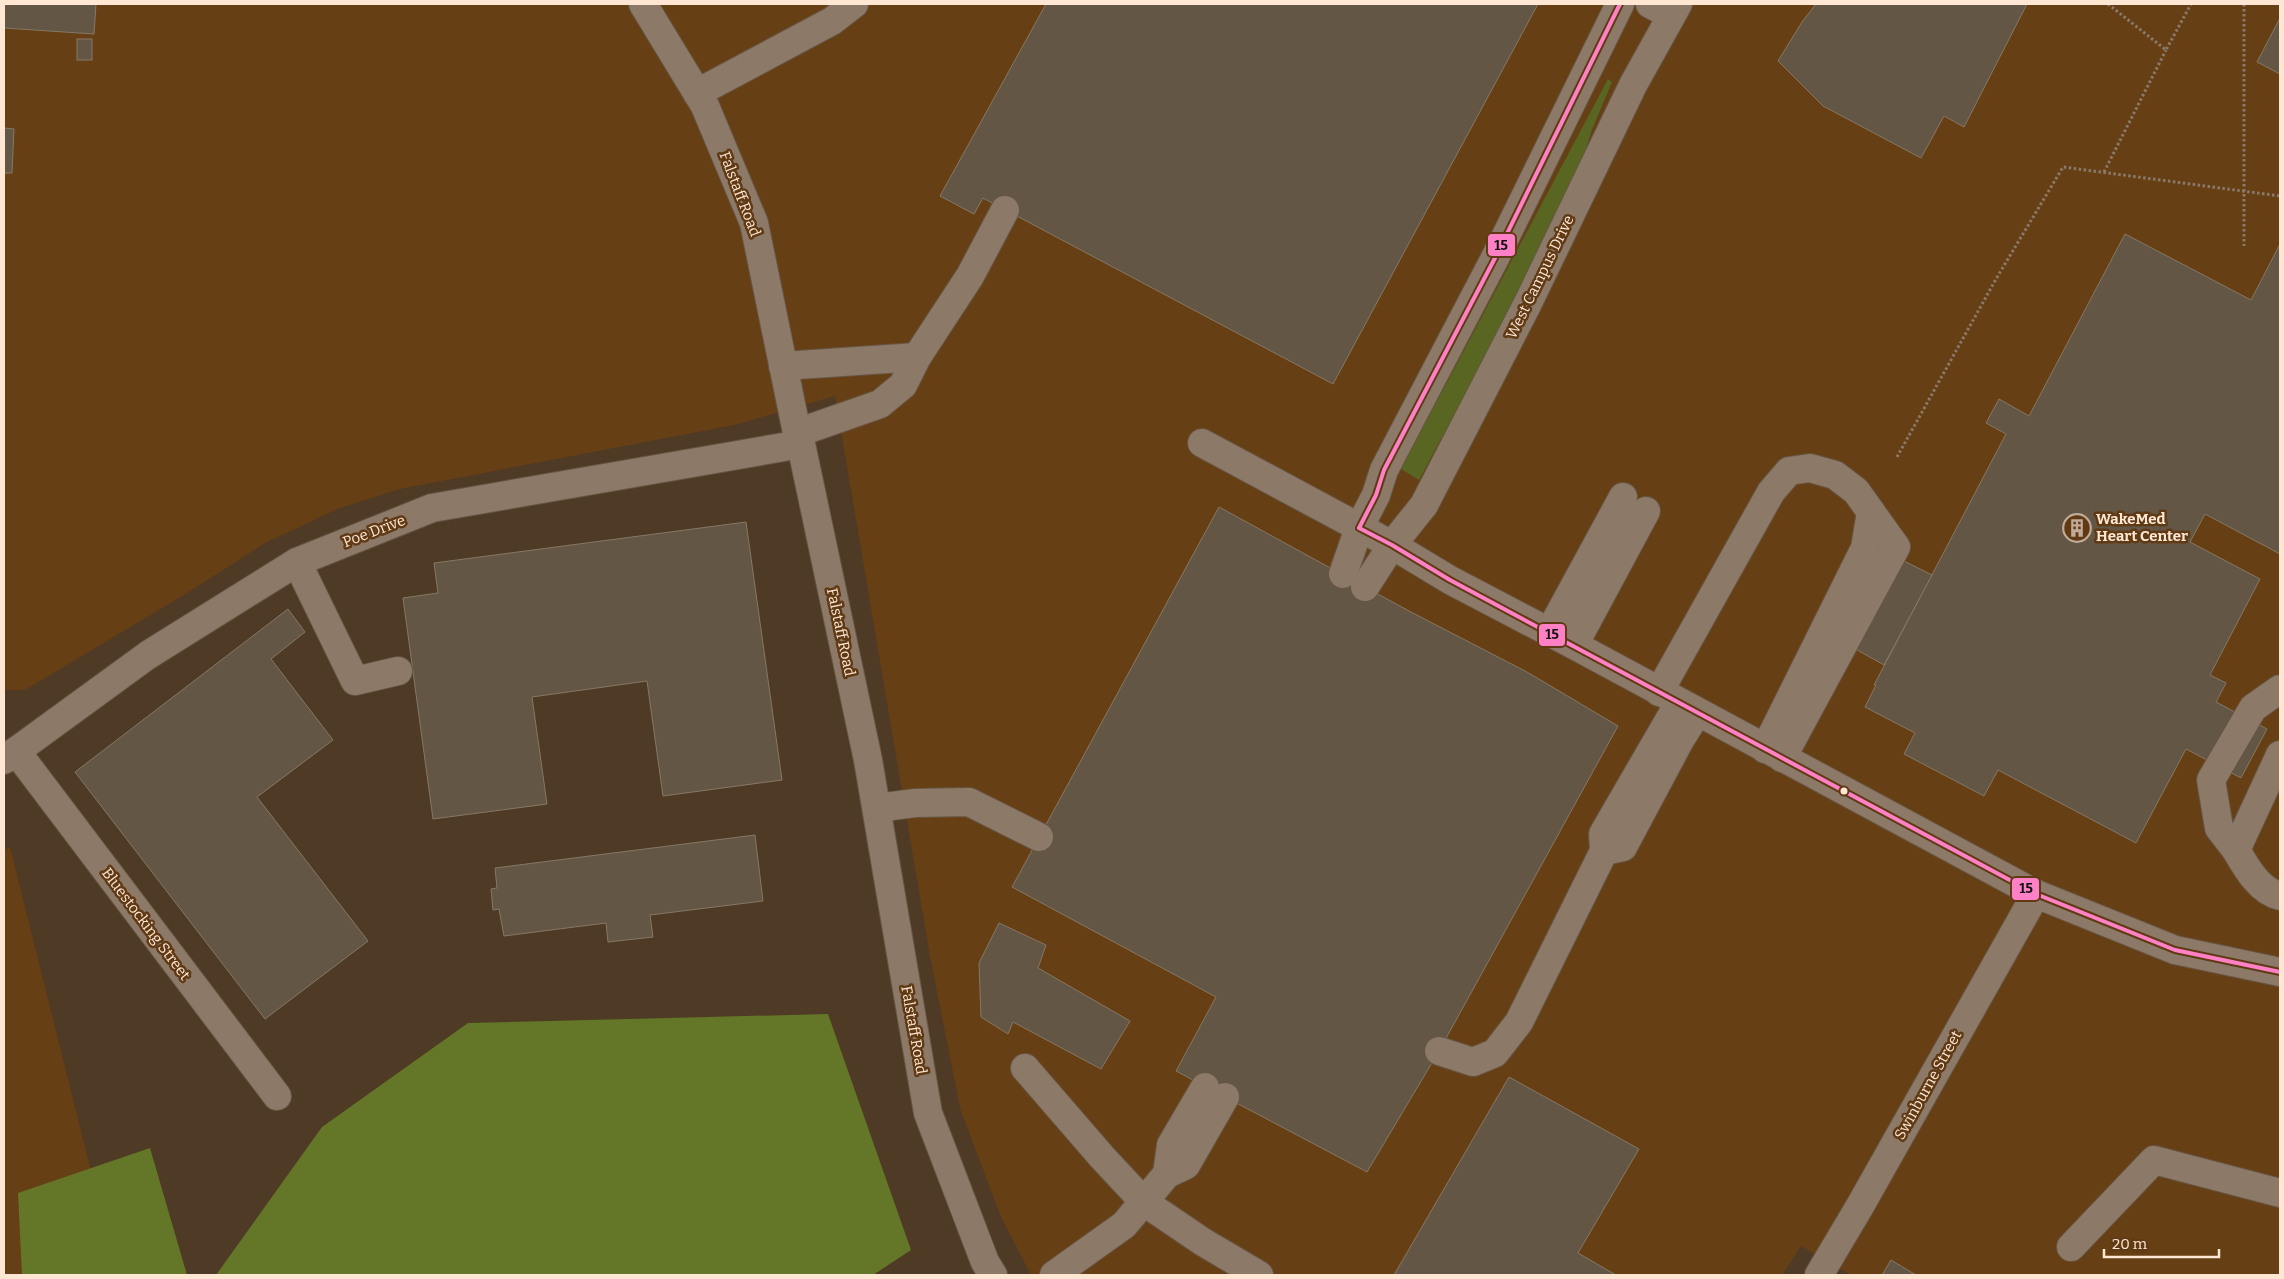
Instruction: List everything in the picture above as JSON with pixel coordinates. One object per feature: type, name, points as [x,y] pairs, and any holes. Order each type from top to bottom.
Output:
[{"type":"street","name":"Falstaff Road","points":[[643,4],[705,106],[754,223],[866,750],[928,1113],[985,1262],[993,1275]]},
{"type":"street","points":[[697,93],[832,21],[854,4]]},
{"type":"street","points":[[1359,528],[1376,495],[1384,470],[1495,258],[1620,4]]},
{"type":"street","name":"West Campus Drive","points":[[1359,528],[1354,581],[1392,545],[1424,505],[1528,303],[1633,85],[1666,8]]},
{"type":"street","name":"Poe Drive","points":[[10,756],[148,656],[297,562],[432,508],[799,438],[880,404],[903,385],[917,358],[970,276],[1005,210]]},
{"type":"street","points":[[783,366],[917,358]]},
{"type":"street","points":[[1202,443],[1392,545],[1450,580],[2036,894],[2175,950],[2280,972]]},
{"type":"street","points":[[1438,1051],[1474,1062],[1496,1053],[1519,1022],[1604,851],[1603,834],[1678,702],[1771,492],[1789,471],[1810,468],[1835,475],[1856,491],[1871,512],[1866,548],[1773,753]]},
{"type":"street","points":[[1549,633],[1623,497]]},
{"type":"street","points":[[1574,645],[1646,511]]},
{"type":"street","points":[[297,562],[355,681],[398,671]]},
{"type":"street","points":[[2280,689],[2253,708],[2211,780],[2219,828],[2236,850],[2251,876],[2275,895],[2280,896]]},
{"type":"street","points":[[2236,850],[2280,755]]},
{"type":"street","name":"Bluestocking Street","points":[[10,756],[277,1096]]},
{"type":"street","points":[[877,808],[915,803],[969,802],[1039,837]]},
{"type":"street","name":"Swinburne Street","points":[[1819,1275],[2036,894]]},
{"type":"street","points":[[1024,1068],[1144,1202],[1203,1242],[1259,1275]]},
{"type":"street","points":[[1054,1275],[1124,1225],[1167,1174],[1172,1145],[1215,1092]]},
{"type":"street","points":[[2071,1247],[2154,1160],[2280,1193]]},
{"type":"path","points":[[2108,4],[2166,50]]},
{"type":"path","points":[[2104,172],[2191,4]]},
{"type":"path","points":[[2244,4],[2244,246]]},
{"type":"path","points":[[1897,457],[1996,279],[2063,167],[2280,196]]},
{"type":"shaded area","points":[[4,4],[2280,4],[2280,1275],[1851,1275],[1801,1246],[1782,1275],[1031,1275],[1001,1217],[960,1108],[930,956],[835,396],[734,425],[400,489],[340,508],[267,542],[187,593],[25,690],[4,690]]},
{"type":"shaded area","points":[[10,847],[117,1275],[4,1275],[4,850]]},
{"type":"green space","points":[[1608,79],[1612,82],[1591,132],[1582,165],[1510,310],[1419,480],[1401,469]]},
{"type":"green space","points":[[828,1014],[911,1250],[873,1275],[216,1275],[322,1127],[468,1023]]},
{"type":"green space","points":[[150,1148],[187,1275],[22,1275],[18,1193]]},
{"type":"building","points":[[4,4],[96,4],[94,34],[4,28]]},
{"type":"building","points":[[1046,4],[1538,4],[1333,384],[983,198],[974,214],[940,196]]},
{"type":"building","points":[[1816,4],[2027,4],[1964,127],[1944,116],[1921,158],[1823,106],[1778,61],[1802,22]]},
{"type":"building","points":[[2280,18],[2280,74],[2257,62]]},
{"type":"building","points":[[77,39],[92,39],[92,60],[77,60]]},
{"type":"building","points":[[4,128],[14,129],[12,173],[4,173]]},
{"type":"building","name":"WakeMed Heart Center","points":[[2125,234],[2251,300],[2280,244],[2280,554],[2205,514],[2190,542],[2260,579],[2210,675],[2226,683],[2216,702],[2267,729],[2241,778],[2186,749],[2136,843],[1998,770],[1984,796],[1904,754],[1915,733],[1865,707],[1876,685],[1874,685],[2006,434],[1986,423],[1999,399],[2029,416]]},
{"type":"building","points":[[1219,507],[1409,611],[1527,672],[1618,726],[1439,1051],[1367,1172],[1176,1071],[1216,997],[1012,887]]},
{"type":"building","points":[[746,522],[782,780],[663,796],[647,681],[532,697],[547,804],[433,819],[403,598],[438,593],[434,563]]},
{"type":"building","points":[[1882,550],[1932,575],[1884,665],[1836,638]]},
{"type":"building","points":[[288,609],[305,632],[271,659],[333,740],[257,797],[368,941],[265,1019],[75,772]]},
{"type":"building","points":[[755,835],[763,901],[650,915],[653,937],[608,942],[606,923],[504,936],[499,909],[493,910],[491,889],[497,888],[495,868]]},
{"type":"building","points":[[999,923],[1046,945],[1038,968],[1130,1021],[1101,1069],[1013,1022],[1008,1034],[981,1017],[979,963]]},
{"type":"building","points":[[1509,1077],[1639,1149],[1578,1253],[1616,1275],[1394,1275]]},
{"type":"building","points":[[1891,1260],[1916,1275],[1882,1275]]},
{"type":"transit line","name":"15","points":[[1620,4],[1495,258],[1384,470],[1376,495],[1359,528],[1392,545],[1450,580],[2036,894],[2175,950],[2280,972]]},
{"type":"place","name":"WakeMed Heart Center","points":[[2077,528]]}]
